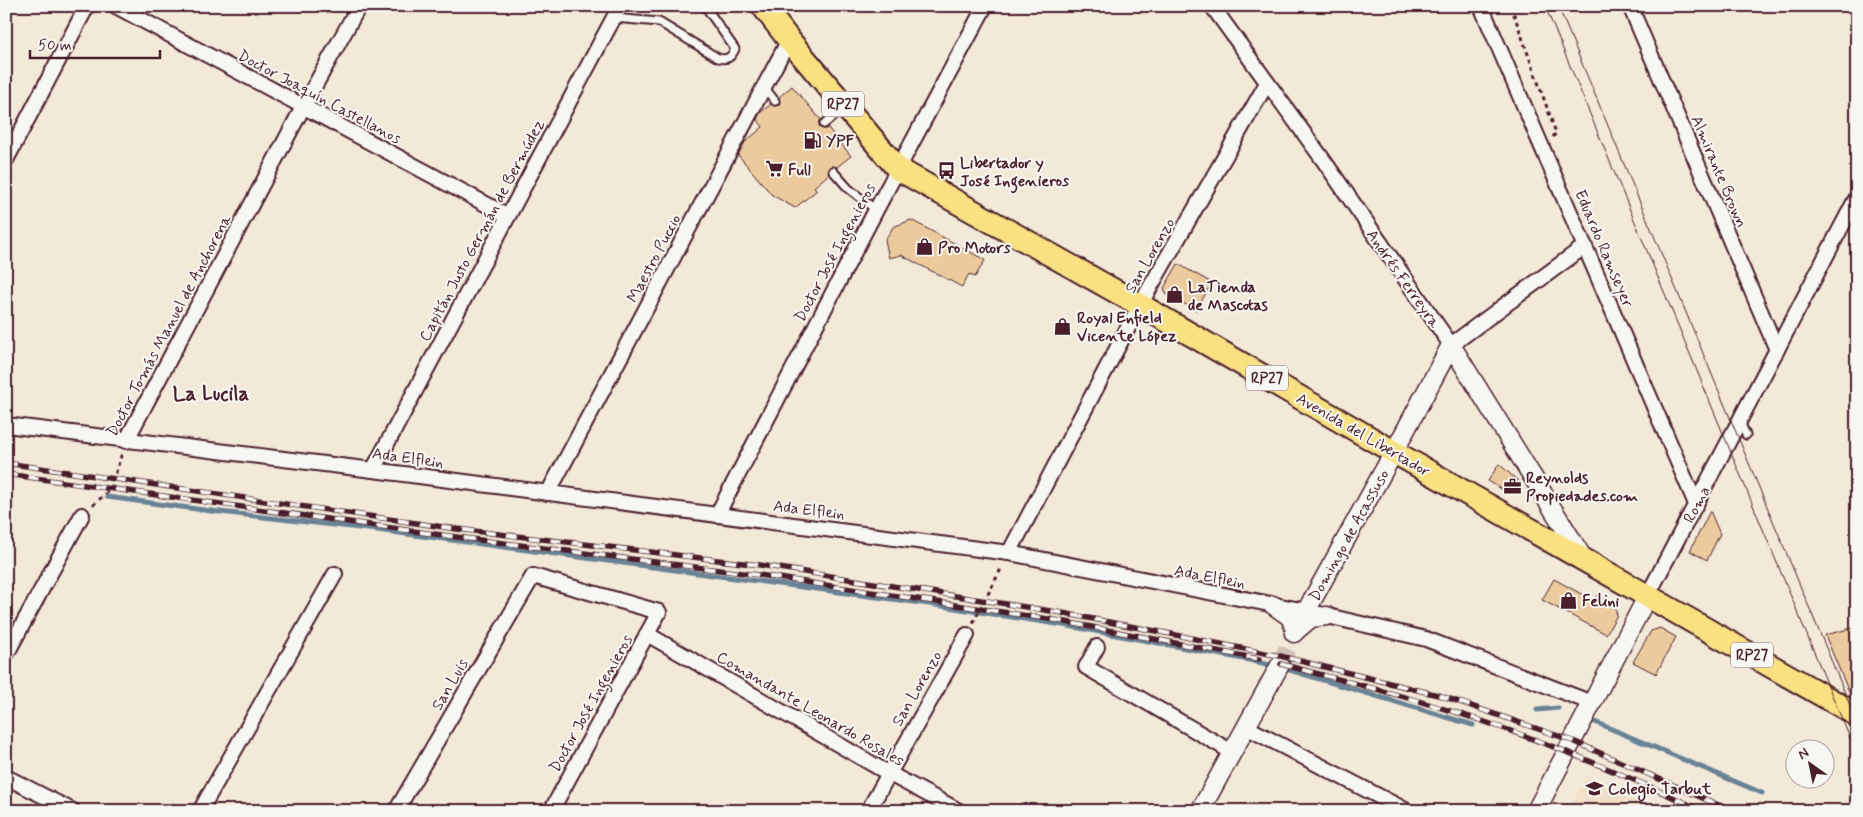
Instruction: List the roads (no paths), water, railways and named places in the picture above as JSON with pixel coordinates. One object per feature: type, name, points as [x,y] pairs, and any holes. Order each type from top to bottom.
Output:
[{"type":"main road","name":"Avenida del Libertador","points":[[763,6],[789,40],[898,169],[1140,304],[1394,452],[1857,715]]},
{"type":"street","points":[[6,160],[87,6]]},
{"type":"street","name":"Doctor Joaquín Castellanos","points":[[116,6],[508,216]]},
{"type":"street","name":"Doctor Tomás Manuel de Anchorena","points":[[126,441],[359,6]]},
{"type":"street","name":"Doctor José Ingenieros","points":[[717,515],[876,210],[986,6]]},
{"type":"street","name":"Andrés Ferreyra","points":[[1212,6],[1324,161],[1451,345],[1583,558]]},
{"type":"street","name":"Eduardo Ramseyer","points":[[1481,6],[1696,504]]},
{"type":"street","name":"Almirante Brown","points":[[1630,6],[1777,350]]},
{"type":"street","name":"Capitán Justo Germán de Bermúdez","points":[[373,470],[617,12]]},
{"type":"street","name":"Maestro Puccio","points":[[548,494],[789,40]]},
{"type":"street","name":"San Lorenzo","points":[[1009,553],[1140,304],[1267,83]]},
{"type":"street","name":"Roma","points":[[1536,811],[1857,197]]},
{"type":"street","name":"Domingo de Acassuso","points":[[1295,632],[1451,345],[1585,246]]},
{"type":"street","name":"Ada Elflein","points":[[6,425],[373,470],[1009,553],[1306,611],[1426,639],[1592,703]]},
{"type":"street","points":[[6,655],[82,515]]},
{"type":"street","points":[[200,811],[335,574]]},
{"type":"street","name":"San Luis","points":[[396,811],[532,576],[659,612]]},
{"type":"street","points":[[1274,605],[1290,617],[1295,632],[1311,618],[1327,616]]},
{"type":"street","name":"Doctor José Ingenieros","points":[[551,811],[659,612]]},
{"type":"street","name":"Comandante Leonardo Rosales","points":[[647,634],[888,773],[959,811]]},
{"type":"street","name":"San Lorenzo","points":[[868,811],[967,635]]},
{"type":"street","points":[[1097,648],[1086,667],[1232,752]]},
{"type":"street","points":[[1200,811],[1280,665]]},
{"type":"street","points":[[1246,727],[1407,811]]},
{"type":"street","points":[[6,777],[73,811]]},
{"type":"lane","points":[[617,12],[659,22],[718,58],[725,60],[730,58],[735,49],[705,6]]},
{"type":"lane","points":[[764,86],[775,100]]},
{"type":"lane","points":[[824,124],[846,107]]},
{"type":"lane","points":[[833,171],[848,188],[876,210]]},
{"type":"lane","points":[[1739,421],[1746,435]]},
{"type":"waterway","points":[[107,497],[377,530],[929,604],[1063,625],[1283,668],[1473,725]]},
{"type":"waterway","points":[[1537,710],[1558,708]]},
{"type":"waterway","points":[[1595,722],[1762,793]]},
{"type":"tunnel","points":[[1280,665],[1294,633]]},
{"type":"tram line","points":[[1545,6],[1857,755]]},
{"type":"tram line","points":[[1558,6],[1857,722]]},
{"type":"railway","points":[[6,463],[457,529],[760,565],[1057,612],[1171,634],[1280,656],[1442,696],[1573,741],[1732,811]]},
{"type":"railway","points":[[6,474],[456,537],[759,575],[1055,620],[1259,659]]},
{"type":"railway","points":[[1281,664],[1419,701],[1506,729],[1605,768],[1703,811]]},
{"type":"place","name":"YPF","points":[[812,140]]},
{"type":"place","name":"Full","points":[[774,169]]},
{"type":"place","name":"Libertador y José Ingenieros","points":[[946,171]]},
{"type":"place","name":"Pro Motors","points":[[924,247]]},
{"type":"place","name":"LaTienda de Mascotas","points":[[1174,295]]},
{"type":"place","name":"Royal Enfield Vicente López","points":[[1063,326]]},
{"type":"place","name":"Reynolds Propiedades.com","points":[[1512,486]]},
{"type":"place","name":"Felini","points":[[1568,600]]},
{"type":"place","name":"Colegio Tarbut","points":[[1594,788]]},
{"type":"district","name":"La Lucila","points":[[211,393]]}]
